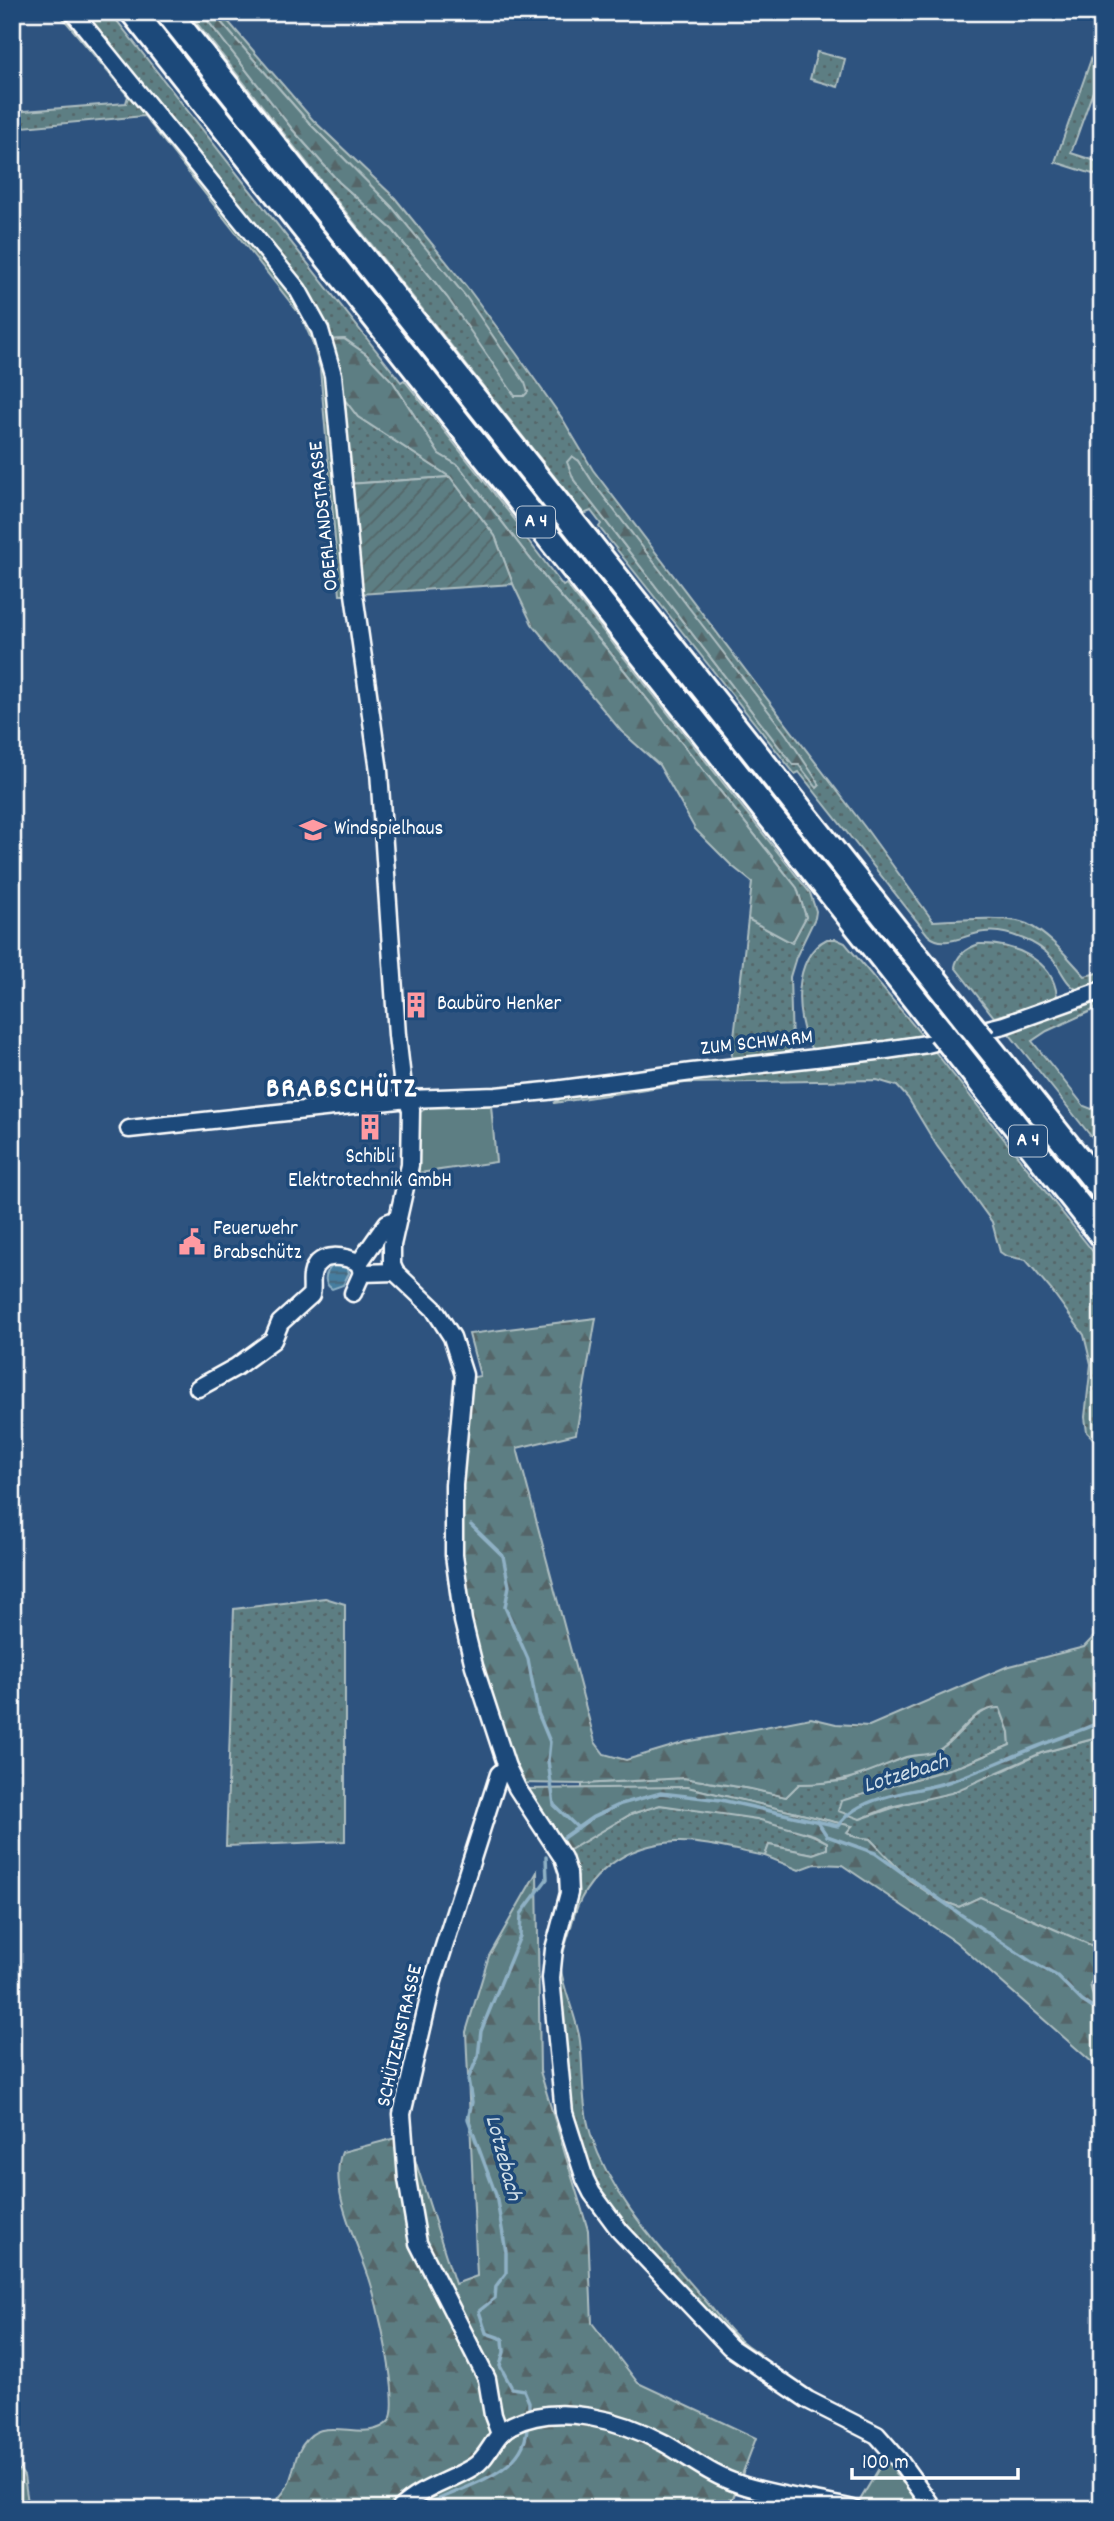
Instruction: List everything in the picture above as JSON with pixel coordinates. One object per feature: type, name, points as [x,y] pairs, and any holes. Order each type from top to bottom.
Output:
[{"type":"highway","name":"A 4","points":[[133,12],[1102,1235]]},
{"type":"highway","name":"A 4","points":[[168,12],[1102,1189]]},
{"type":"street","name":"OBERLANDSTRASSE","points":[[73,12],[298,290],[320,330],[328,354],[335,397],[354,594],[379,771],[397,1035],[403,1087],[411,1110],[410,1165],[392,1245],[392,1265],[395,1272]]},
{"type":"street","name":"ZUM SCHWARM","points":[[129,1129],[408,1099],[534,1093],[900,1048],[1004,1025],[1102,990]]},
{"type":"street","points":[[353,1293],[360,1268],[387,1223],[397,1219]]},
{"type":"street","points":[[198,1388],[236,1367],[273,1340],[280,1323],[311,1294],[311,1275],[315,1266],[326,1258],[345,1256],[360,1268],[395,1272],[434,1309],[452,1337],[464,1375],[454,1485],[457,1583],[474,1666],[507,1767],[517,1788],[563,1858],[568,1873],[569,1893],[554,1949],[551,1978],[564,2113],[578,2162],[592,2193],[620,2231],[730,2347],[808,2400],[877,2435],[934,2509]]},
{"type":"street","name":"SCHÜTZENSTRASSE","points":[[500,2434],[493,2416],[487,2379],[418,2243],[407,2179],[402,2114],[433,1982],[464,1879],[499,1774],[507,1767]]},
{"type":"street","points":[[399,2509],[425,2489],[473,2467],[482,2460],[509,2426],[547,2414],[593,2418],[650,2436],[737,2484],[853,2509]]},
{"type":"green space","points":[[58,12],[66,12],[297,298],[324,357],[350,595],[340,595],[320,369],[301,316],[144,116],[12,128],[12,112],[126,103],[128,96]]},
{"type":"green space","points":[[81,12],[110,12],[401,382],[404,380],[518,524],[563,586],[566,584],[810,893],[816,911],[815,918],[796,957],[790,977],[792,1046],[783,1057],[731,1062],[748,919],[792,943],[806,917],[797,888],[608,650],[549,583],[459,466],[439,454],[393,382],[366,354],[345,339],[330,340]]},
{"type":"green space","points":[[188,12],[201,12],[293,130],[339,182],[393,230],[447,297],[392,207],[311,125],[212,12],[220,12],[313,120],[395,198],[470,291],[562,418],[593,470],[933,921],[995,919],[1027,924],[1051,941],[1085,976],[1102,972],[1102,985],[1086,991],[1076,989],[1046,952],[1012,935],[989,931],[941,941],[928,935],[799,772],[795,774],[599,527],[601,524],[591,511],[584,514]],"holes":[[[579,461],[817,787],[799,765],[793,765],[574,480]]]},
{"type":"green space","points":[[201,12],[212,12],[311,125],[392,207],[467,298],[525,383],[528,392],[524,396],[515,396],[447,297],[393,230],[339,182],[293,130]]},
{"type":"green space","points":[[1102,28],[1102,66],[1071,153],[1102,163],[1102,177],[1055,162]]},
{"type":"green space","points":[[817,52],[845,59],[838,87],[810,79]]},
{"type":"green space","points":[[344,339],[366,354],[393,382],[439,454],[459,466],[549,583],[608,650],[797,888],[806,917],[792,943],[748,919],[752,882],[695,829],[659,765],[621,731],[532,624],[495,536],[450,477],[358,417],[345,400],[340,398],[330,340]]},
{"type":"green space","points":[[340,398],[345,400],[358,417],[450,477],[348,484]]},
{"type":"green space","points":[[572,456],[579,461],[786,734],[820,785],[817,788],[799,765],[793,765],[574,480],[567,462]]},
{"type":"green space","points":[[450,477],[495,536],[513,584],[359,594],[348,484]]},
{"type":"green space","points":[[827,939],[845,943],[925,1039],[822,1053],[811,1048],[801,1021],[799,1005],[802,973],[807,959],[816,947]]},
{"type":"green space","points":[[979,944],[1017,950],[1039,963],[1054,983],[1057,996],[1054,1001],[994,1017],[955,967],[963,952]]},
{"type":"green space","points":[[1102,997],[1102,1006],[1047,1031],[1032,1041],[1084,1106],[1102,1113],[1102,1150],[1007,1031]]},
{"type":"green space","points":[[933,1049],[1102,1263],[1102,1448],[1087,1432],[1085,1417],[1091,1364],[1084,1335],[1026,1260],[1000,1252],[992,1222],[937,1146],[908,1098],[897,1086],[877,1080],[685,1083],[554,1103],[569,1093],[740,1072],[867,1061]]},
{"type":"green space","points":[[431,1105],[491,1105],[496,1162],[419,1173],[419,1113]]},
{"type":"green space","points":[[596,1318],[576,1434],[517,1448],[595,1742],[604,1754],[626,1760],[686,1742],[811,1718],[836,1724],[869,1726],[1006,1667],[1084,1647],[1102,1628],[1102,1732],[1093,1739],[1041,1753],[951,1793],[890,1807],[860,1819],[838,1811],[841,1801],[963,1765],[1010,1745],[1009,1732],[1000,1708],[981,1712],[935,1752],[907,1757],[841,1780],[799,1784],[786,1797],[684,1778],[582,1784],[519,1783],[493,1712],[461,1581],[458,1511],[468,1378],[480,1376],[469,1334]]},
{"type":"green space","points":[[325,1598],[345,1604],[345,1841],[226,1846],[234,1609]]},
{"type":"green space","points":[[992,1707],[1000,1708],[1009,1732],[1010,1745],[963,1765],[841,1801],[860,1819],[1005,1770],[1041,1753],[1093,1739],[1102,1732],[1102,1950],[980,1897],[959,1907],[939,1900],[909,1880],[870,1839],[855,1837],[846,1831],[852,1826],[687,1787],[582,1790],[582,1784],[684,1778],[786,1797],[799,1784],[844,1781],[906,1757],[934,1752],[949,1743],[975,1717]]},
{"type":"green space","points":[[687,1787],[852,1826],[847,1832],[855,1837],[870,1839],[909,1880],[939,1900],[959,1907],[980,1897],[1102,1950],[1102,1968],[1090,1984],[1094,2001],[1102,2005],[1102,2071],[956,1942],[842,1865],[815,1864],[799,1870],[765,1856],[769,1845],[813,1854],[827,1849],[827,1842],[814,1835],[757,1819],[660,1805],[631,1814],[563,1854],[524,1789]]},
{"type":"green space","points":[[660,1805],[767,1821],[808,1833],[827,1842],[827,1849],[813,1854],[769,1845],[765,1856],[710,1845],[676,1842],[658,1844],[625,1856],[597,1876],[586,1890],[578,1906],[561,1964],[580,2041],[588,2123],[600,2159],[625,2202],[655,2242],[729,2330],[760,2354],[747,2354],[621,2226],[596,2187],[574,2134],[555,1977],[574,1884],[577,1883],[578,1877],[563,1854],[631,1814]]},
{"type":"green space","points":[[537,1872],[540,2071],[588,2230],[592,2323],[638,2383],[756,2438],[729,2509],[266,2509],[285,2490],[297,2456],[308,2438],[326,2429],[359,2431],[380,2427],[389,2421],[392,2412],[390,2374],[376,2305],[341,2198],[339,2166],[342,2152],[407,2135],[455,2284],[477,2276],[466,2032],[489,1956]]},
{"type":"green space","points":[[888,2453],[900,2470],[895,2474],[903,2483],[908,2480],[925,2509],[884,2509],[859,2502]]},
{"type":"green space","points":[[12,2470],[20,2470],[24,2476],[29,2509],[12,2509]]},
{"type":"water","points":[[336,1263],[346,1263],[349,1273],[343,1285],[332,1289],[326,1282],[326,1275]]},
{"type":"waterway","points":[[471,1525],[503,1556],[509,1586],[505,1607],[528,1659],[538,1713],[550,1742],[548,1761],[554,1805],[578,1828]]},
{"type":"waterway","name":"Lotzebach","points":[[563,1838],[593,1817],[621,1804],[661,1793],[721,1800],[838,1826],[848,1815],[874,1800],[951,1781],[1102,1721]]},
{"type":"waterway","points":[[817,1821],[827,1836],[875,1853],[960,1914],[1057,1976],[1082,2001],[1102,2014]]},
{"type":"waterway","name":"Lotzebach","points":[[529,2409],[524,2390],[512,2388],[500,2366],[504,2352],[503,2339],[486,2333],[479,2311],[495,2298],[496,2286],[506,2273],[506,2252],[496,2195],[468,2119],[472,2102],[468,2079],[478,2057],[481,2031],[520,1936],[521,1914],[547,1879],[546,1857]]},
{"type":"waterway","name":"Lotzebach","points":[[419,2509],[500,2470],[514,2459],[523,2446],[527,2429]]},
{"type":"place","name":"Windspielhaus","points":[[313,830]]},
{"type":"place","name":"Baubüro Henker","points":[[416,1005]]},
{"type":"place","name":"Schibli Elektrotechnik GmbH","points":[[370,1127]]},
{"type":"place","name":"Feuerwehr Brabschütz","points":[[192,1242]]},
{"type":"district","name":"BRABSCHÜTZ","points":[[342,1091]]}]
